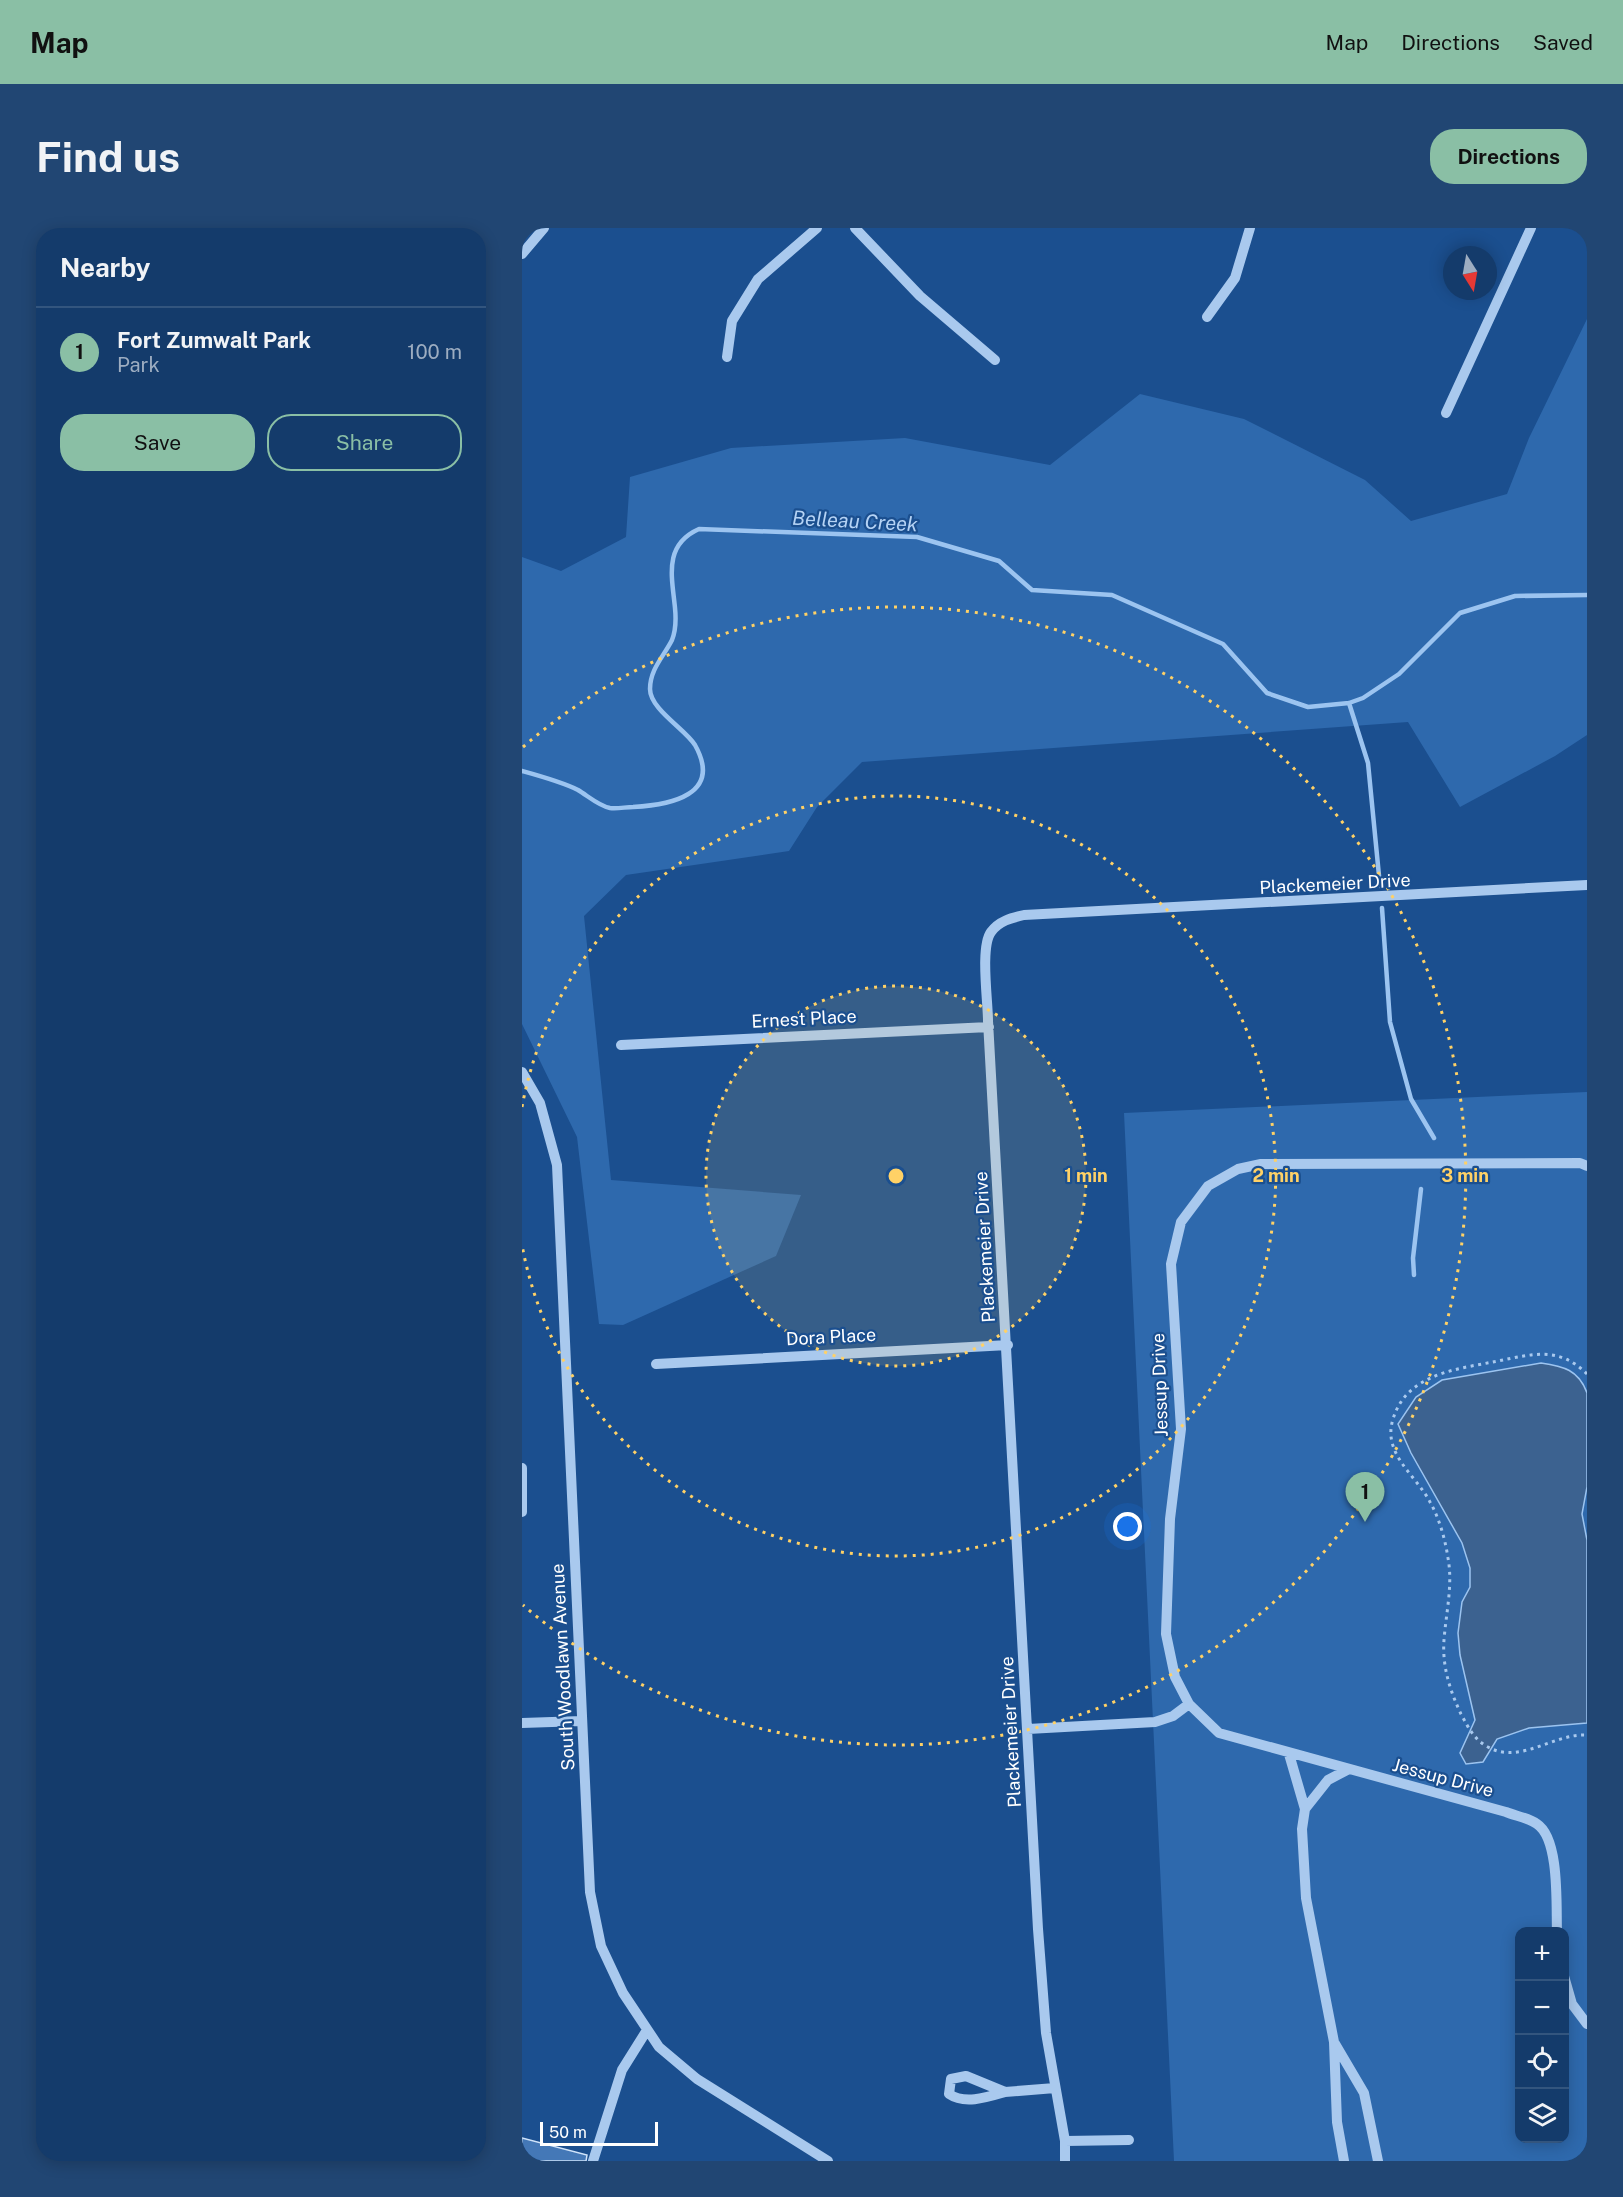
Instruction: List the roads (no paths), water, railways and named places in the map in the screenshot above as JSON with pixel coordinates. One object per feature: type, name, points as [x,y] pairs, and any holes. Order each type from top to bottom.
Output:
[{"type":"street","points":[[522,254],[544,228]]},
{"type":"street","points":[[727,357],[732,321],[758,279],[817,228]]},
{"type":"street","points":[[855,228],[920,296],[995,360]]},
{"type":"street","points":[[1207,316],[1235,278],[1250,228]]},
{"type":"street","points":[[1446,413],[1531,228]]},
{"type":"street","name":"Plackemeier Drive","points":[[1065,2161],[1065,2141],[1046,2032],[1038,1929],[989,1027],[986,947],[989,934],[998,924],[1012,918],[1587,885]]},
{"type":"street","name":"Ernest Place","points":[[621,1045],[989,1027]]},
{"type":"street","name":"South Woodlawn Avenue","points":[[522,1072],[540,1103],[557,1165],[590,1892],[601,1946],[623,1993],[659,2047],[698,2079],[828,2161]]},
{"type":"street","name":"Jessup Drive","points":[[1557,1927],[1553,1858],[1545,1833],[1537,1823],[1506,1812],[1219,1733],[1190,1704],[1175,1677],[1166,1634],[1170,1519],[1181,1429],[1171,1264],[1181,1222],[1208,1186],[1238,1169],[1261,1164],[1580,1163],[1587,1166]]},
{"type":"street","name":"Dora Place","points":[[656,1364],[1008,1346]]},
{"type":"street","points":[[522,1467],[522,1512]]},
{"type":"street","points":[[1028,1729],[1155,1722],[1173,1716],[1190,1704]]},
{"type":"street","points":[[522,1723],[582,1720]]},
{"type":"street","points":[[1289,1754],[1305,1809],[1302,1829],[1306,1898],[1334,2042],[1337,2122],[1344,2161]]},
{"type":"street","points":[[1305,1809],[1328,1780],[1347,1770]]},
{"type":"street","points":[[1565,1981],[1572,2004],[1587,2024]]},
{"type":"street","points":[[593,2161],[622,2070],[647,2030]]},
{"type":"street","points":[[1334,2042],[1364,2093],[1378,2161]]},
{"type":"street","points":[[1005,2092],[1055,2088]]},
{"type":"street","points":[[1065,2141],[1129,2140]]},
{"type":"waterway","name":"Belleau Creek","points":[[522,771],[572,787],[602,805],[613,808],[662,804],[688,794],[697,786],[702,776],[702,762],[695,745],[656,704],[650,689],[652,675],[672,640],[674,632],[676,616],[672,563],[675,553],[680,544],[699,529],[917,537],[999,561],[1032,590],[1112,595],[1223,644],[1267,693],[1308,707],[1349,703],[1363,698],[1399,674],[1460,613],[1515,596],[1587,595]]},
{"type":"waterway","points":[[1349,703],[1368,763],[1380,886]]},
{"type":"waterway","points":[[1382,908],[1390,1022],[1411,1099],[1434,1138]]},
{"type":"waterway","points":[[1414,1275],[1413,1258],[1421,1189]]},
{"type":"place","name":"Fort Zumwalt Park","points":[[1365,1522]]}]
